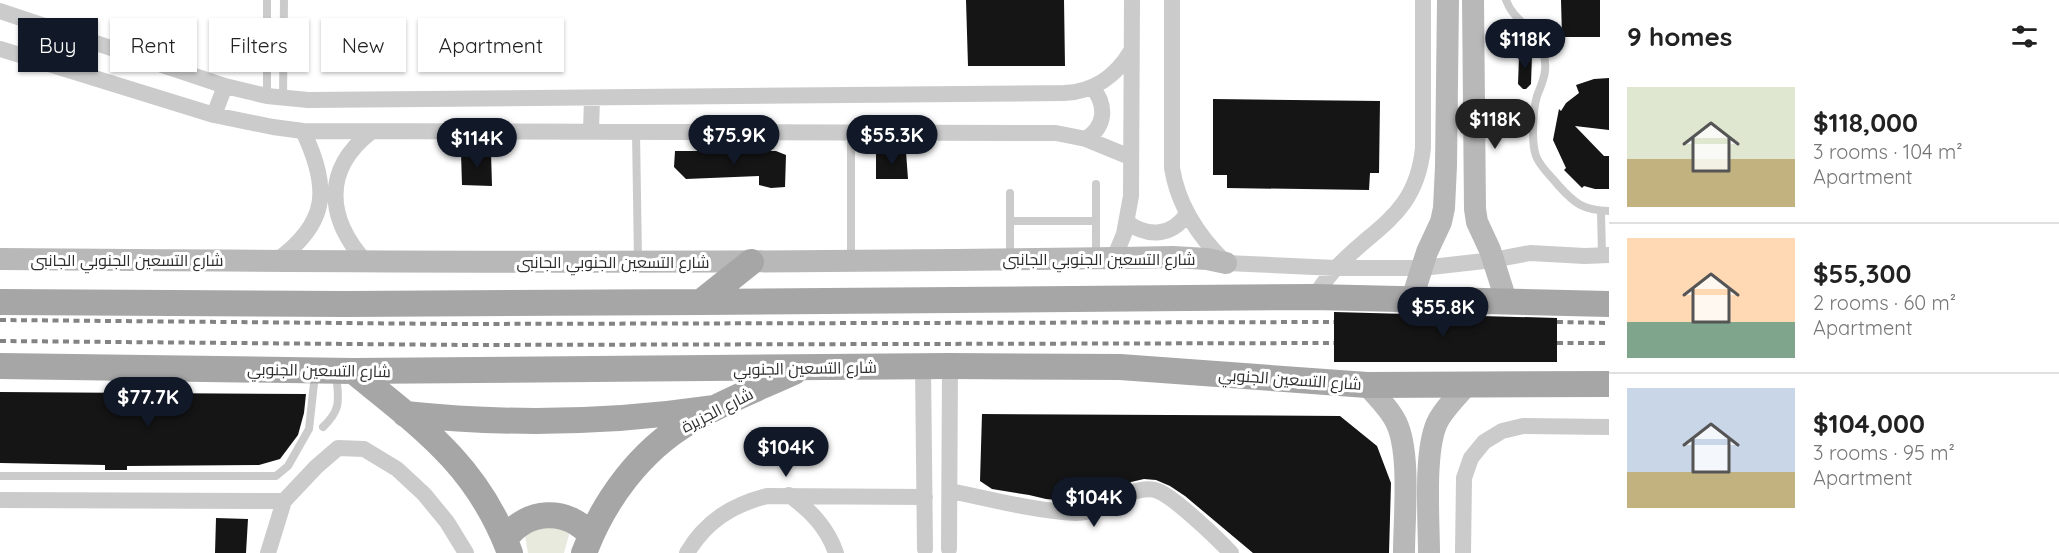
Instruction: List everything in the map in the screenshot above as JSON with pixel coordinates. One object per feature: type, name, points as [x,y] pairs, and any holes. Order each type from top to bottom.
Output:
[{"type":"main road","points":[[701,302],[751,262]]},
{"type":"main road","points":[[0,302],[334,304],[1314,297],[1609,304]]},
{"type":"main road","name":"شارع التسعين الجنوبي","points":[[0,366],[335,370],[1132,367],[1367,385],[1609,384]]},
{"type":"main road","name":"شارع الجزيرة","points":[[587,544],[604,508],[621,484],[663,441],[687,423],[713,408],[802,368]]},
{"type":"main road","points":[[335,370],[405,414],[438,442],[474,482],[491,510],[508,546]]},
{"type":"main road","points":[[405,414],[493,421],[548,422],[625,419],[713,408]]},
{"type":"main road","points":[[508,546],[510,532],[525,520],[551,514],[569,518],[585,528],[587,544]]},
{"type":"street","points":[[1105,258],[1127,222],[1131,196],[1132,0]]},
{"type":"street","points":[[1172,0],[1172,168],[1175,188],[1187,214],[1212,249],[1226,263],[1422,267],[1493,260],[1530,253],[1605,255]]},
{"type":"street","points":[[1314,297],[1336,267],[1398,213],[1416,182],[1423,148],[1423,0]]},
{"type":"street","points":[[1412,299],[1422,267],[1441,222],[1444,208],[1448,0]]},
{"type":"street","points":[[1473,0],[1475,209],[1506,300]]},
{"type":"street","points":[[0,11],[225,86],[275,97],[333,101],[1064,93],[1092,87],[1111,76],[1131,51]]},
{"type":"street","points":[[0,49],[214,115],[273,128],[303,131],[1056,133],[1086,139],[1130,157]]},
{"type":"street","points":[[214,115],[225,86]]},
{"type":"street","points":[[1086,139],[1098,129],[1103,115],[1101,100],[1092,87]]},
{"type":"street","points":[[591,132],[592,98]]},
{"type":"street","points":[[276,261],[295,248],[308,233],[316,216],[320,179],[316,160],[303,131]]},
{"type":"street","points":[[366,262],[352,247],[344,233],[336,202],[336,186],[347,155],[371,132]]},
{"type":"street","points":[[1127,222],[1140,231],[1163,232],[1177,226],[1187,214]]},
{"type":"street","points":[[1441,222],[1459,228],[1478,222]]},
{"type":"street","name":"شارع التسعين الجنوبي الجانبى","points":[[0,259],[851,262],[1173,257],[1207,259],[1226,263]]},
{"type":"street","points":[[923,366],[925,497],[922,551],[941,546],[952,551],[950,366]]},
{"type":"street","points":[[1367,385],[1395,420],[1402,437],[1404,448],[1404,553]]},
{"type":"street","points":[[1429,553],[1431,446],[1438,420],[1466,386]]},
{"type":"street","points":[[1462,553],[1464,478],[1471,459],[1484,442],[1502,431],[1523,426],[1609,427]]},
{"type":"street","points":[[1404,448],[1415,443],[1431,446]]},
{"type":"street","points":[[268,553],[284,501],[316,467],[338,448],[364,450],[397,469],[424,494],[447,522],[466,553]]},
{"type":"street","points":[[925,456],[950,456]]},
{"type":"street","points":[[950,491],[1048,510],[1078,513],[1116,503],[1132,493],[1143,490],[1157,491],[1168,496],[1231,553]]},
{"type":"street","points":[[687,553],[709,524],[726,511],[757,498],[789,495],[925,497]]},
{"type":"street","points":[[789,495],[806,507],[821,523],[836,553]]},
{"type":"street","points":[[0,500],[284,501]]},
{"type":"lane","points":[[267,0],[275,97]]},
{"type":"lane","points":[[275,97],[284,0]]},
{"type":"lane","points":[[1506,0],[1510,10],[1538,38],[1545,58],[1544,79],[1535,108],[1534,148],[1536,156],[1544,169],[1572,200],[1585,208],[1605,211],[1605,255]]},
{"type":"lane","points":[[636,132],[638,262]]},
{"type":"lane","points":[[851,132],[851,262]]},
{"type":"lane","points":[[1096,184],[1096,221],[1105,258]]},
{"type":"lane","points":[[1010,193],[1010,260]]},
{"type":"lane","points":[[1010,221],[1096,221]]},
{"type":"lane","points":[[323,427],[333,417],[338,406],[335,370]]},
{"type":"lane","points":[[0,476],[276,476],[288,466],[309,429],[335,370]]},
{"type":"shaded area","points":[[540,526],[570,531],[564,553],[528,553],[525,536]]},
{"type":"building","points":[[966,0],[1064,0],[1065,66],[968,66]]},
{"type":"building","points":[[1561,0],[1600,0],[1600,37],[1562,37]]},
{"type":"building","points":[[1523,51],[1528,51],[1532,55],[1531,84],[1526,89],[1518,84],[1519,57]]},
{"type":"building","points":[[1609,78],[1609,130],[1575,126],[1604,156],[1609,156],[1609,189],[1584,186],[1582,188],[1564,170],[1566,168],[1553,140],[1559,109],[1561,111],[1566,103],[1579,93],[1576,85],[1594,79]]},
{"type":"building","points":[[1213,99],[1380,101],[1379,173],[1370,173],[1369,190],[1227,188],[1227,175],[1213,175]]},
{"type":"building","points":[[675,151],[776,151],[786,155],[785,187],[771,188],[759,185],[759,176],[686,179],[674,167]]},
{"type":"building","points":[[491,152],[492,186],[462,185],[461,153]]},
{"type":"building","points":[[876,152],[906,152],[908,179],[876,179]]},
{"type":"building","points":[[1334,312],[1557,318],[1557,362],[1334,362]]},
{"type":"building","points":[[0,392],[306,394],[298,435],[280,459],[259,465],[127,466],[127,470],[105,470],[105,465],[0,463]]},
{"type":"building","points":[[982,414],[1340,416],[1377,446],[1391,483],[1389,553],[1253,553],[1185,496],[1156,480],[1144,479],[1131,482],[1094,499],[1076,502],[992,489],[980,481]]},
{"type":"building","points":[[216,518],[248,519],[246,553],[215,553]]},
{"type":"railway","points":[[0,320],[455,324],[1334,322]]},
{"type":"railway","points":[[1557,322],[1609,323]]},
{"type":"railway","points":[[0,341],[469,345],[1334,343]]},
{"type":"railway","points":[[1557,343],[1609,343]]}]
